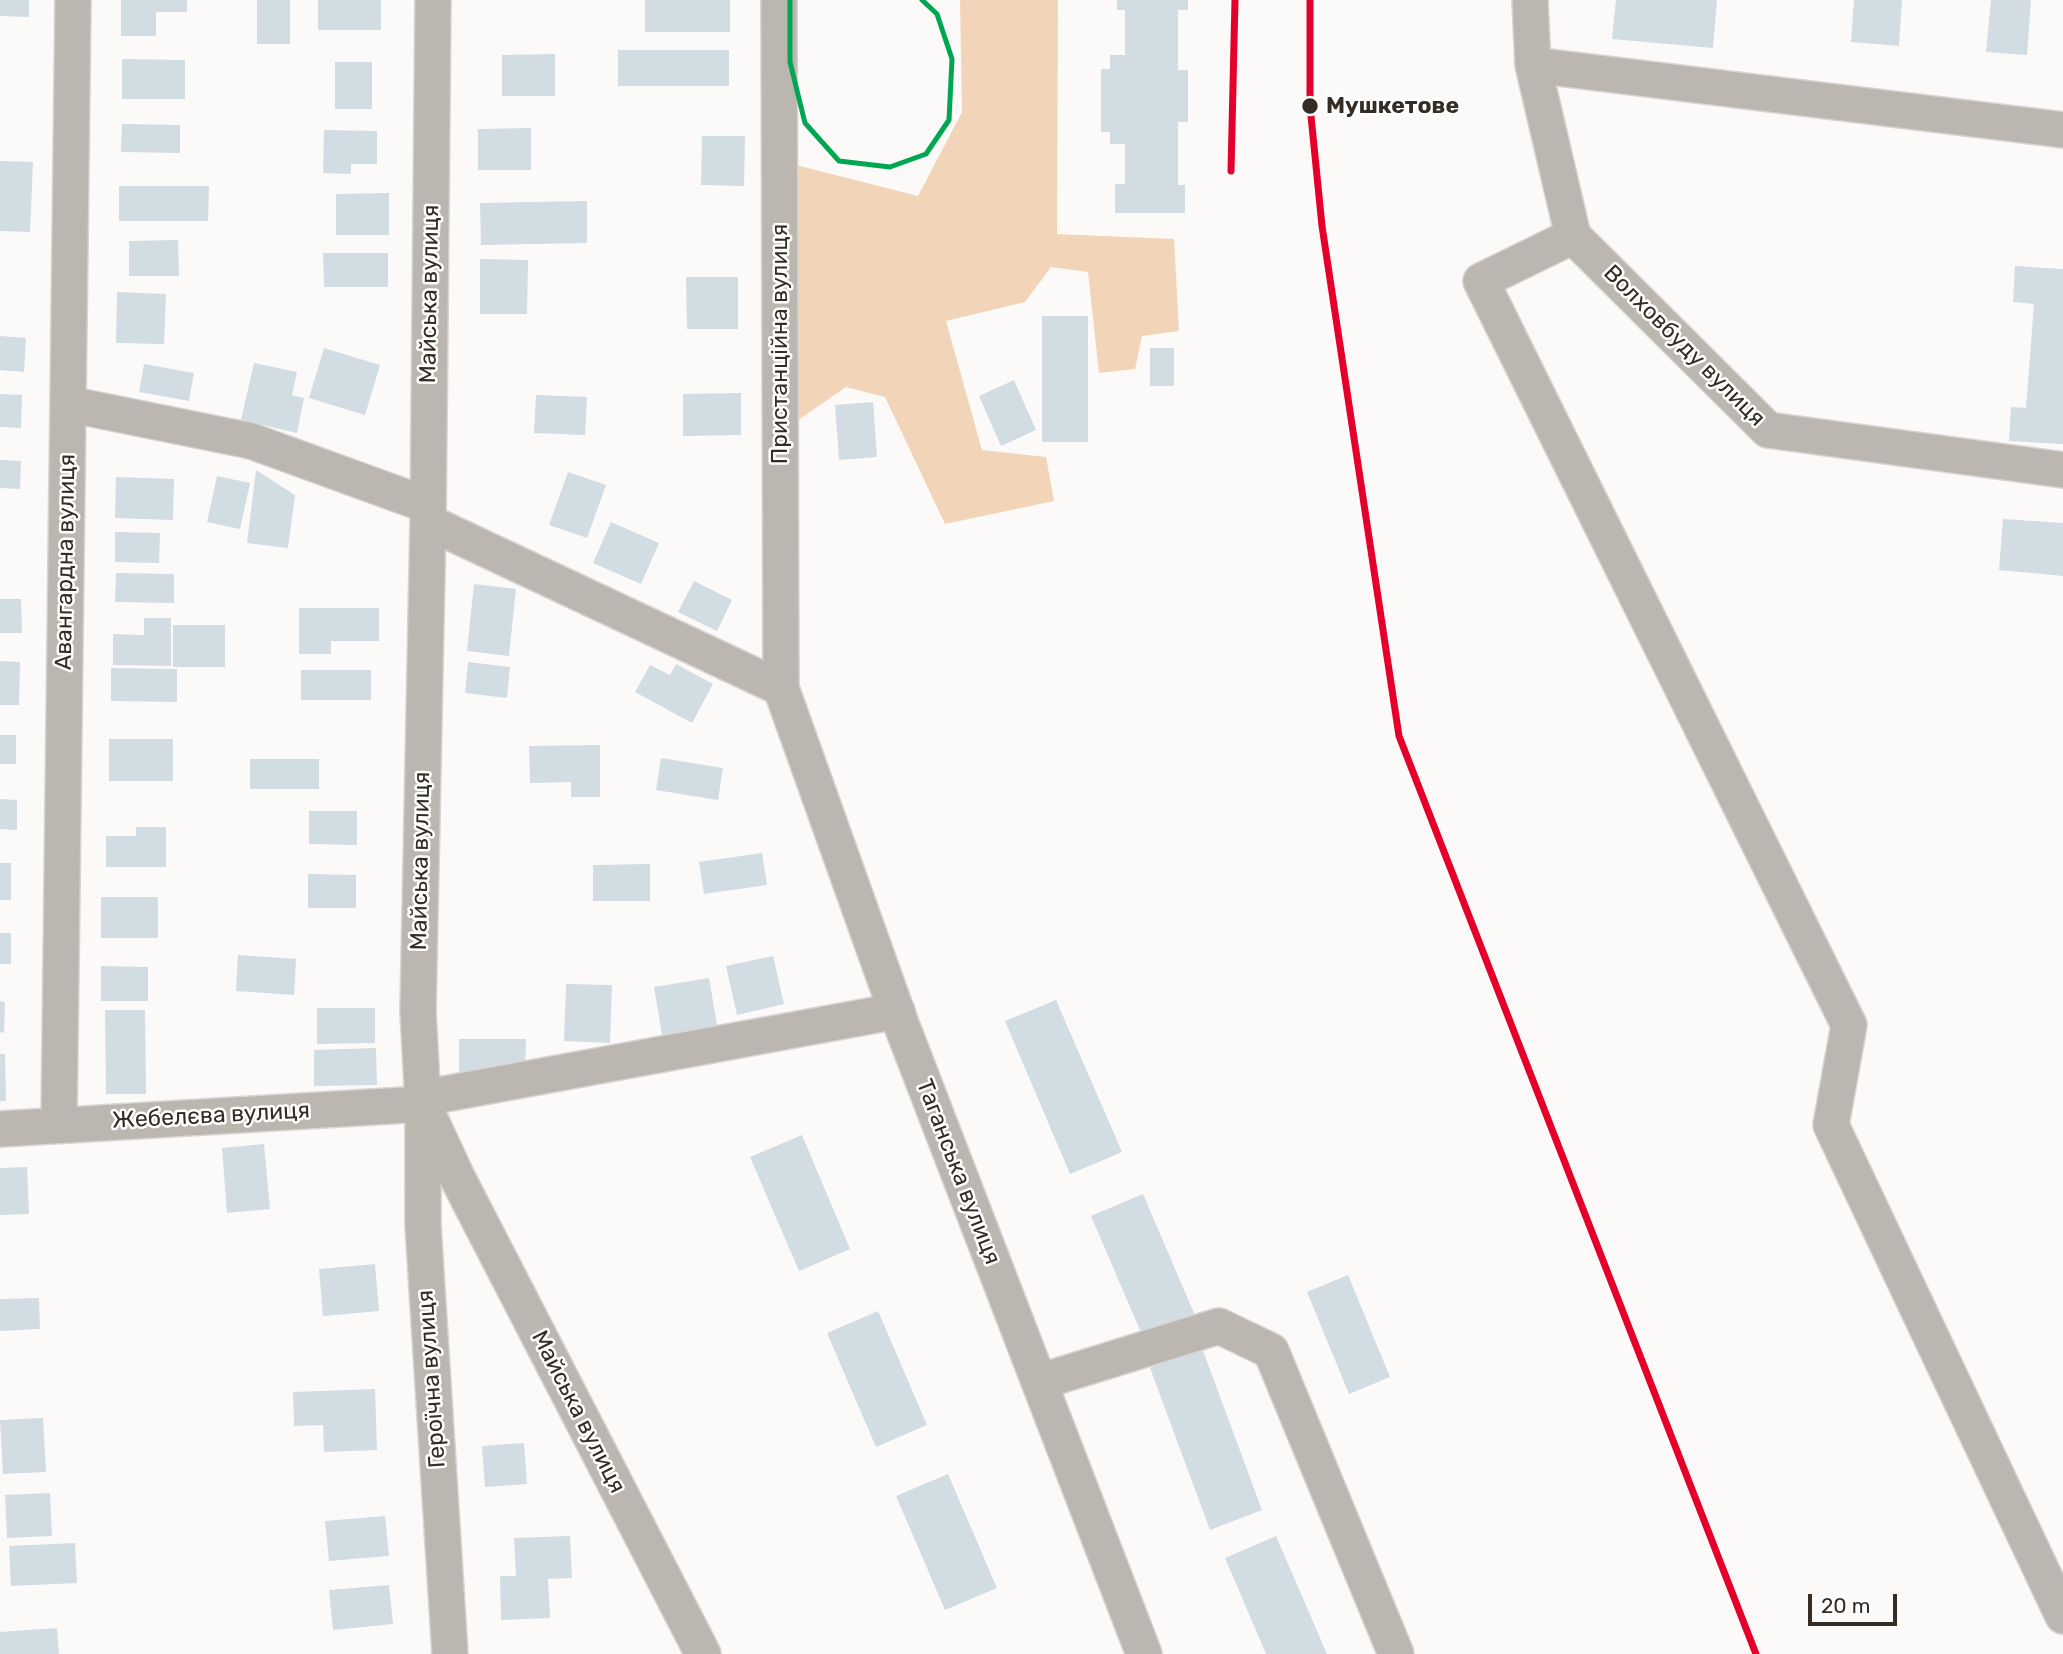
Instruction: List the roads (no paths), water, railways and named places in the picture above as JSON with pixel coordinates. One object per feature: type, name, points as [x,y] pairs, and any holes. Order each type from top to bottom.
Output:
[{"type":"street","name":"Авангардна вулиця","points":[[59,1124],[73,0]]},
{"type":"street","name":"Майська вулиця","points":[[433,0],[418,1011],[423,1101],[457,1177],[703,1654]]},
{"type":"street","name":"Пристанційна вулиця","points":[[779,0],[781,688]]},
{"type":"street","points":[[1530,0],[1533,65],[1573,236],[1481,281],[1849,1025],[1831,1125],[2063,1616]]},
{"type":"street","points":[[1533,65],[2063,130]]},
{"type":"street","name":"Волховбуду вулиця","points":[[1573,236],[1768,430],[2063,470]]},
{"type":"street","points":[[68,404],[251,441],[427,513],[781,688]]},
{"type":"street","name":"Таганська вулиця","points":[[781,688],[897,1011],[1144,1654]]},
{"type":"street","name":"Жебелєва вулиця","points":[[0,1129],[423,1101],[897,1011]]},
{"type":"street","name":"Героїчна вулиця","points":[[423,1101],[423,1225],[450,1654]]},
{"type":"street","points":[[1039,1382],[1219,1326],[1271,1351],[1396,1654]]},
{"type":"place","name":"Мушкетове","points":[[1310,106]]}]
